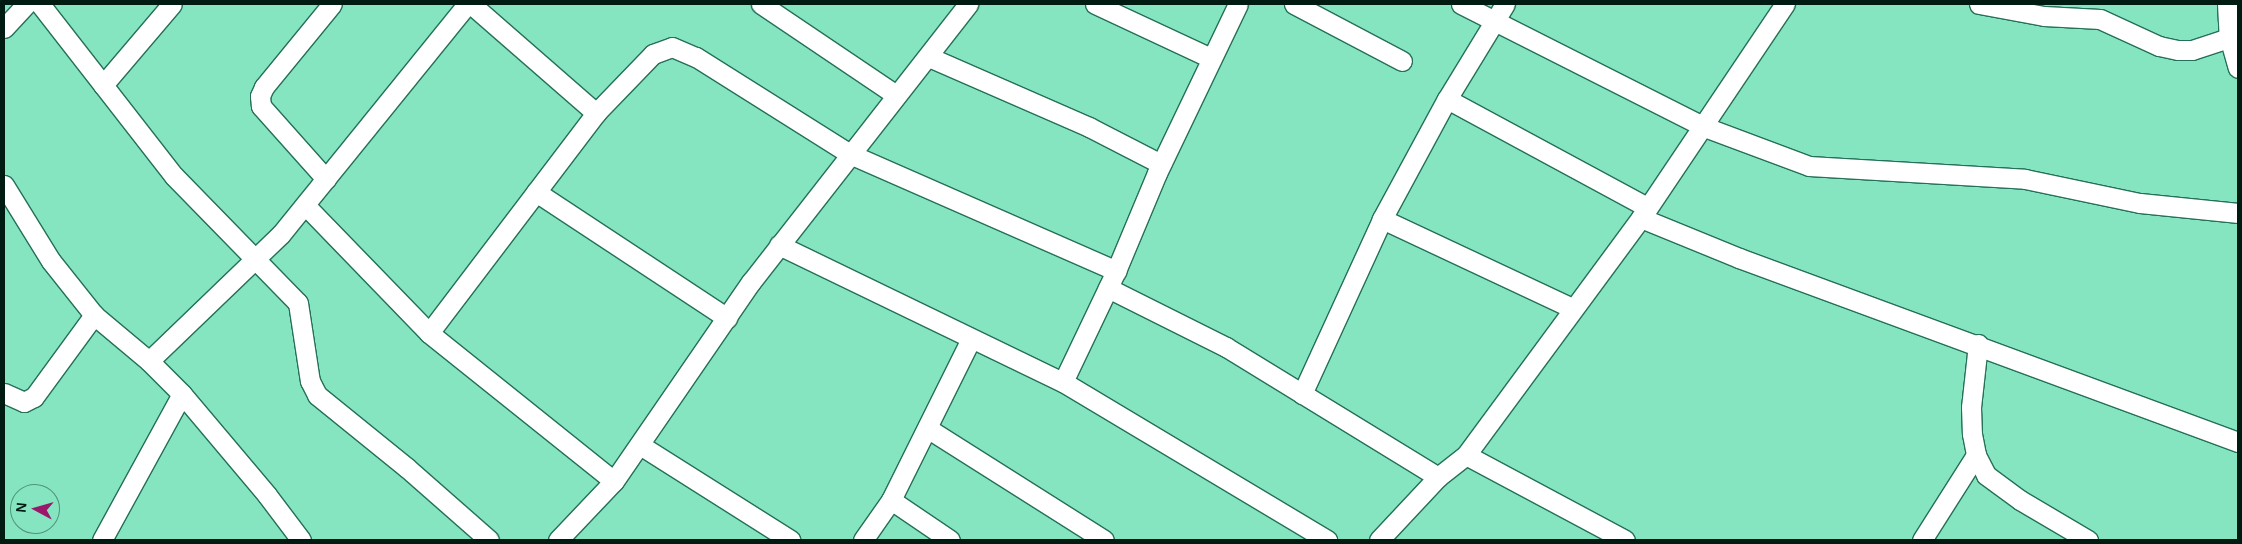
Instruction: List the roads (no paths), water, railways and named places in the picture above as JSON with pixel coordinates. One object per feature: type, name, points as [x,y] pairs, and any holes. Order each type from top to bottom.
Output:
[{"type":"street","points":[[4,28],[26,4]]},
{"type":"street","points":[[40,4],[174,176],[298,303],[310,381],[317,395],[407,468],[489,540]]},
{"type":"street","points":[[103,85],[172,4]]},
{"type":"street","points":[[326,179],[261,106],[260,96],[264,87],[332,4]]},
{"type":"street","points":[[149,362],[256,260],[306,206],[467,4]]},
{"type":"street","points":[[471,4],[596,113]]},
{"type":"street","points":[[761,4],[896,95]]},
{"type":"street","points":[[558,540],[614,481],[779,246],[896,95],[928,58],[968,4]]},
{"type":"street","points":[[1095,4],[1211,58]]},
{"type":"street","points":[[1064,382],[1112,279],[1161,164],[1238,4]]},
{"type":"street","points":[[1294,4],[1402,61]]},
{"type":"street","points":[[1461,4],[1702,126],[1808,166],[2025,179],[2140,202],[2238,213]]},
{"type":"street","points":[[1302,394],[1382,219],[1447,99],[1505,4]]},
{"type":"street","points":[[1379,540],[1438,477],[1466,455],[1644,212],[1785,4]]},
{"type":"street","points":[[1978,4],[2100,19],[2159,46],[2178,50],[2192,50],[2234,36]]},
{"type":"street","points":[[2227,4],[2238,68]]},
{"type":"street","points":[[429,333],[596,113],[653,54],[672,47],[696,57],[850,154],[1112,279],[1438,477]]},
{"type":"street","points":[[928,58],[1089,127],[1161,164]]},
{"type":"street","points":[[1447,99],[1644,212],[1739,258],[1978,344],[2238,442]]},
{"type":"street","points":[[4,185],[51,261],[94,315],[149,362],[182,394],[267,495],[300,540]]},
{"type":"street","points":[[536,192],[727,318]]},
{"type":"street","points":[[306,206],[429,333],[614,481]]},
{"type":"street","points":[[1382,219],[1572,308]]},
{"type":"street","points":[[779,246],[1064,382],[1326,540]]},
{"type":"street","points":[[4,393],[24,402],[34,397],[94,315]]},
{"type":"street","points":[[863,540],[892,500],[971,338]]},
{"type":"street","points":[[1978,344],[1971,407],[1976,455],[1986,475],[1998,486],[2088,540]]},
{"type":"street","points":[[102,540],[182,394]]},
{"type":"street","points":[[928,428],[1104,540]]},
{"type":"street","points":[[640,445],[790,540]]},
{"type":"street","points":[[1466,455],[1625,540]]},
{"type":"street","points":[[1922,540],[1976,455]]},
{"type":"street","points":[[892,500],[950,540]]}]
